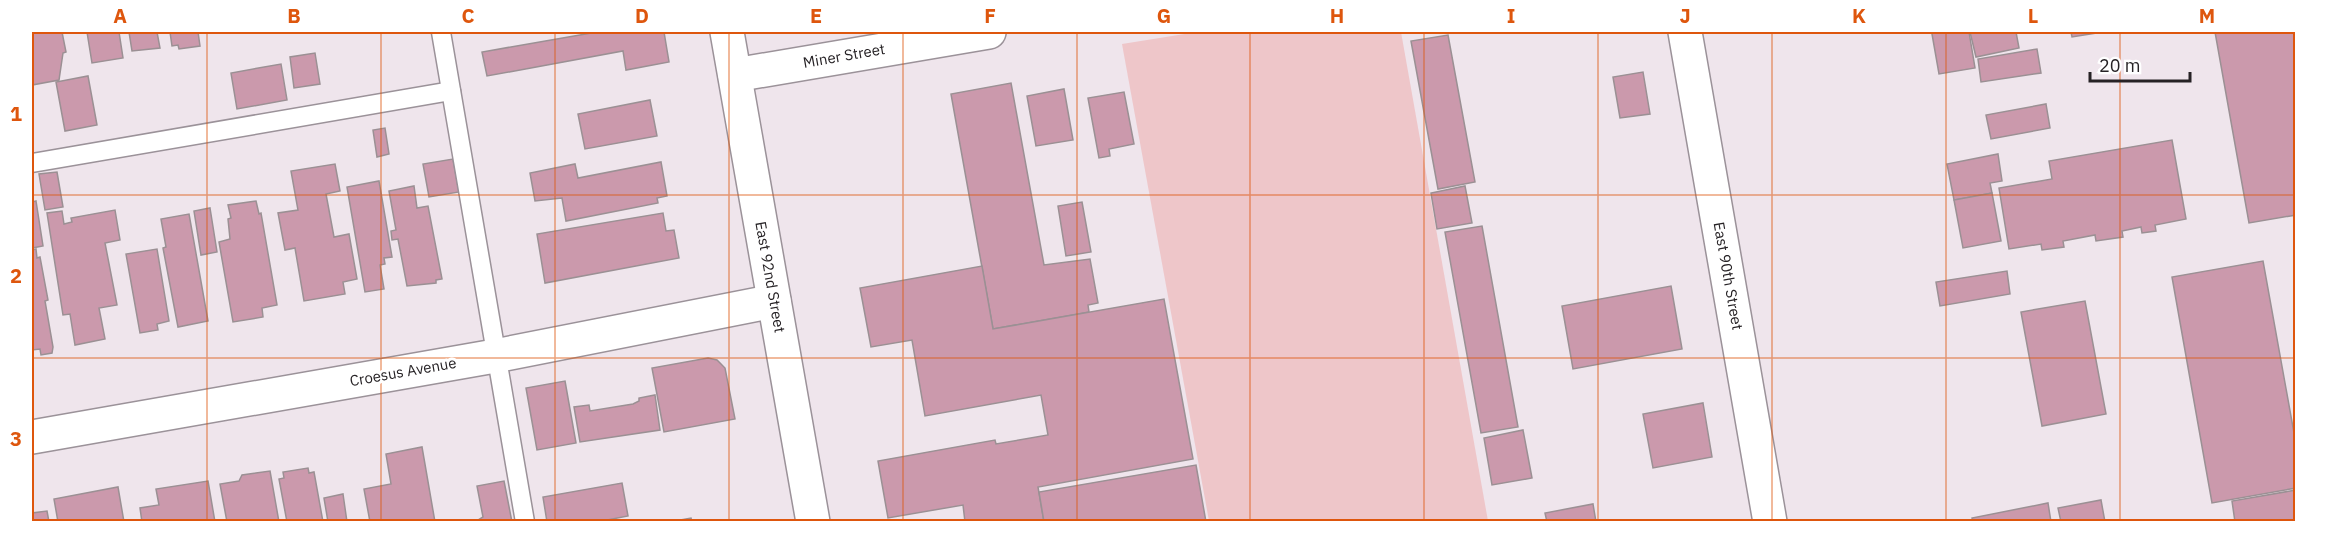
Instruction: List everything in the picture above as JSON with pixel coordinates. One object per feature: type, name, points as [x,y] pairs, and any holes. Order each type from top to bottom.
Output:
[{"type":"street","name":"East 92nd Street","points":[[727,32],[813,522]]},
{"type":"street","name":"Miner Street","points":[[735,75],[989,32]]},
{"type":"street","name":"East 90th Street","points":[[1685,32],[1770,522]]},
{"type":"street","name":"Croesus Avenue","points":[[32,437],[495,356],[774,301]]},
{"type":"lane","points":[[441,32],[525,522]]},
{"type":"lane","points":[[32,163],[451,91]]},
{"type":"shaded area","points":[[1197,32],[1401,32],[1488,521],[1209,521],[1122,44]]},
{"type":"building","points":[[32,32],[62,32],[66,52],[63,53],[59,80],[32,85]]},
{"type":"building","points":[[87,32],[119,32],[123,58],[92,63]]},
{"type":"building","points":[[129,32],[157,32],[160,48],[132,51]]},
{"type":"building","points":[[170,32],[198,32],[200,46],[179,49],[178,45],[172,46]]},
{"type":"building","points":[[597,32],[664,32],[669,62],[626,70],[623,51],[487,76],[482,52]]},
{"type":"building","points":[[1935,32],[1969,32],[1975,68],[1939,74],[1932,34]]},
{"type":"building","points":[[1970,32],[2016,32],[2019,48],[1976,57]]},
{"type":"building","points":[[2071,32],[2103,32],[2072,37]]},
{"type":"building","points":[[2215,32],[2296,32],[2296,215],[2249,223]]},
{"type":"building","points":[[1448,35],[1475,182],[1438,189],[1411,41]]},
{"type":"building","points":[[2037,49],[2041,73],[1981,82],[1978,59]]},
{"type":"building","points":[[315,53],[320,84],[294,88],[290,57]]},
{"type":"building","points":[[281,64],[287,100],[237,109],[231,73]]},
{"type":"building","points":[[1643,72],[1650,114],[1620,118],[1613,77]]},
{"type":"building","points":[[88,76],[97,125],[65,131],[56,82]]},
{"type":"building","points":[[1011,83],[1044,265],[1090,259],[1098,303],[1088,305],[1089,312],[993,329],[951,94]]},
{"type":"building","points":[[1064,89],[1073,140],[1036,146],[1027,96]]},
{"type":"building","points":[[1124,92],[1134,144],[1109,149],[1110,156],[1099,158],[1088,98]]},
{"type":"building","points":[[650,100],[657,136],[585,149],[578,114]]},
{"type":"building","points":[[2046,104],[2050,128],[1991,139],[1986,115]]},
{"type":"building","points":[[385,128],[389,154],[377,157],[373,130]]},
{"type":"building","points":[[2172,140],[2186,219],[2155,225],[2156,231],[2142,233],[2141,227],[2122,231],[2123,237],[2096,241],[2095,235],[2063,241],[2064,247],[2042,250],[2041,244],[2009,249],[1999,188],[2052,179],[2049,161]]},
{"type":"building","points":[[1998,154],[2002,181],[1990,183],[1992,193],[1954,200],[1947,164]]},
{"type":"building","points":[[453,159],[459,192],[429,197],[423,164]]},
{"type":"building","points":[[661,162],[667,196],[657,198],[658,203],[566,221],[562,198],[535,201],[530,173],[575,164],[578,178]]},
{"type":"building","points":[[335,164],[340,191],[326,194],[334,237],[349,234],[357,279],[343,282],[345,294],[304,301],[295,248],[285,250],[278,213],[298,210],[291,171]]},
{"type":"building","points":[[57,172],[63,207],[45,210],[39,174]]},
{"type":"building","points":[[379,181],[392,257],[384,258],[385,264],[380,265],[384,289],[365,292],[347,187]]},
{"type":"building","points":[[414,186],[417,208],[428,206],[442,279],[436,280],[436,283],[407,286],[398,239],[392,240],[391,231],[396,230],[389,191]]},
{"type":"building","points":[[1465,186],[1472,223],[1437,229],[1431,193]]},
{"type":"building","points":[[1992,193],[2001,241],[1963,248],[1954,200]]},
{"type":"building","points":[[36,201],[43,246],[32,248],[32,202]]},
{"type":"building","points":[[256,201],[259,214],[261,213],[277,305],[262,308],[263,317],[233,322],[219,242],[230,239],[228,219],[231,218],[228,205]]},
{"type":"building","points":[[1082,202],[1091,252],[1066,256],[1058,206]]},
{"type":"building","points":[[210,208],[217,252],[201,255],[194,211]]},
{"type":"building","points":[[115,210],[120,240],[105,243],[117,305],[99,308],[105,339],[75,345],[70,314],[63,315],[47,213],[62,211],[64,224],[72,222],[71,218]]},
{"type":"building","points":[[663,213],[666,231],[674,230],[679,258],[545,283],[537,234]]},
{"type":"building","points":[[189,214],[208,321],[178,327],[163,248],[166,247],[161,219]]},
{"type":"building","points":[[1482,226],[1518,427],[1481,433],[1445,232]]},
{"type":"building","points":[[36,249],[37,258],[40,257],[48,300],[45,301],[53,347],[52,353],[41,355],[40,349],[32,350],[32,250]]},
{"type":"building","points":[[157,249],[169,321],[157,324],[158,330],[140,333],[126,254]]},
{"type":"building","points":[[2263,261],[2296,444],[2296,488],[2212,503],[2172,277]]},
{"type":"building","points":[[982,266],[993,329],[1164,299],[1193,459],[1038,487],[1044,522],[965,522],[963,505],[888,518],[878,461],[995,440],[996,444],[1048,435],[1041,395],[925,416],[912,340],[871,347],[860,288]]},
{"type":"building","points":[[2007,271],[2010,294],[1940,306],[1936,282]]},
{"type":"building","points":[[1671,286],[1682,349],[1573,369],[1562,306]]},
{"type":"building","points":[[2085,301],[2106,414],[2042,426],[2021,312]]},
{"type":"building","points":[[708,358],[717,360],[725,368],[735,419],[664,432],[652,368]]},
{"type":"building","points":[[565,381],[576,443],[537,450],[526,388]]},
{"type":"building","points":[[655,395],[660,430],[580,442],[574,407],[589,405],[590,411],[633,404],[639,401],[639,398]]},
{"type":"building","points":[[1703,403],[1712,457],[1653,468],[1643,414]]},
{"type":"building","points":[[1523,430],[1532,478],[1492,485],[1484,438]]},
{"type":"building","points":[[422,447],[435,522],[370,522],[364,489],[391,484],[386,454]]},
{"type":"building","points":[[1196,465],[1206,522],[1044,522],[1039,492]]},
{"type":"building","points":[[308,468],[309,473],[314,472],[323,522],[287,522],[279,479],[284,478],[283,472]]},
{"type":"building","points":[[270,471],[279,522],[227,522],[220,484],[239,481],[242,475]]},
{"type":"building","points":[[208,481],[215,522],[142,522],[140,508],[159,505],[156,489]]},
{"type":"building","points":[[504,481],[512,522],[475,522],[483,517],[477,486]]},
{"type":"building","points":[[622,483],[628,516],[597,522],[547,522],[543,497]]},
{"type":"building","points":[[118,487],[124,522],[58,522],[54,499]]},
{"type":"building","points":[[2296,490],[2296,522],[2235,522],[2232,501]]},
{"type":"building","points":[[343,494],[347,522],[328,522],[324,498]]},
{"type":"building","points":[[2101,500],[2105,522],[2061,522],[2058,508]]},
{"type":"building","points":[[2048,503],[2051,522],[1973,522],[1972,518]]},
{"type":"building","points":[[1593,504],[1596,522],[1547,522],[1545,513]]},
{"type":"building","points":[[47,511],[49,522],[33,522],[32,513]]},
{"type":"building","points":[[691,518],[692,522],[669,522]]}]
